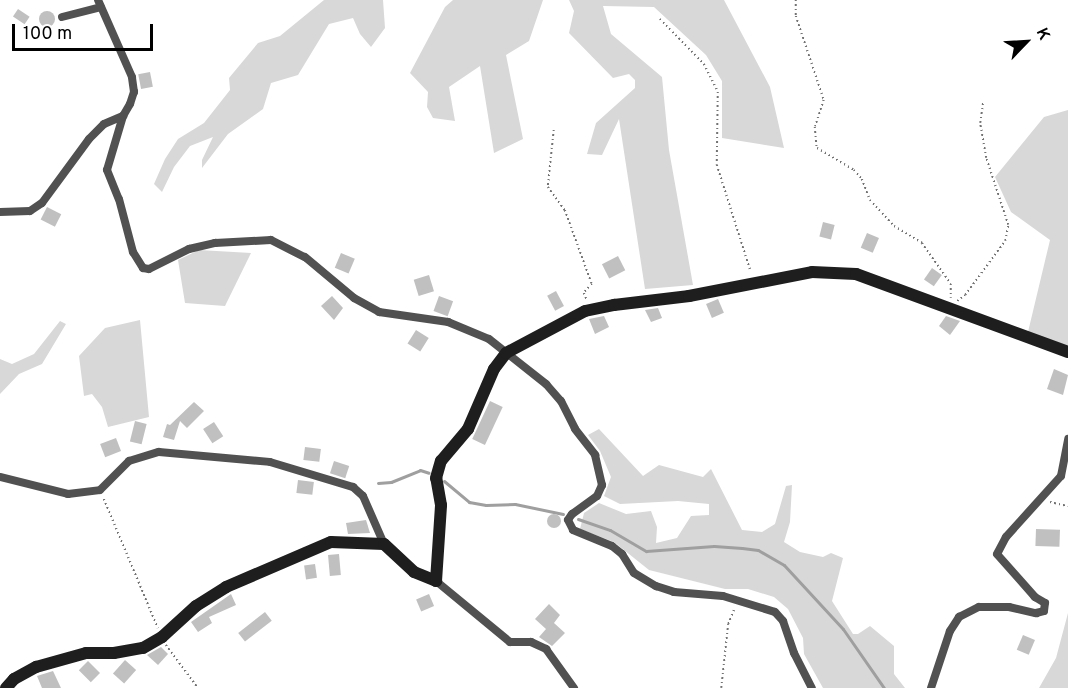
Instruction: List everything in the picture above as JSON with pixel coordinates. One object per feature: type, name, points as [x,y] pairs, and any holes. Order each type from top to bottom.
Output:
[{"type":"street","points":[[62,17],[99,3],[132,77],[134,92],[123,116],[107,170],[119,199],[133,252],[143,268],[149,269],[189,249],[215,243],[271,240],[305,257],[368,307],[397,316],[448,322],[489,339],[546,384],[561,401],[575,429],[595,455],[602,485],[597,496],[572,514],[568,520],[573,531],[612,546],[622,554],[634,573],[656,586],[674,592],[723,596],[775,612],[783,621],[794,653],[812,688]]},
{"type":"street","points":[[0,212],[30,211],[42,203],[89,139],[104,124],[123,116]]},
{"type":"street","points":[[436,581],[441,505],[436,478],[441,461],[468,429],[494,369],[506,353],[585,311],[689,296],[812,272],[856,274],[1068,352]]},
{"type":"street","points":[[931,688],[950,631],[959,617],[979,608],[1009,607],[1036,613],[1044,611],[1045,603],[1035,597],[997,554],[1006,537],[1061,476],[1068,439]]},
{"type":"street","points":[[0,477],[68,494],[100,490],[129,461],[159,452],[270,462],[353,487],[363,496],[384,544],[414,572],[436,581],[510,642],[531,642],[546,649],[574,688]]},
{"type":"street","points":[[6,688],[14,679],[36,667],[86,653],[114,653],[143,648],[162,637],[196,606],[226,586],[291,557],[331,542],[384,544]]},
{"type":"path","points":[[796,0],[796,16],[825,100],[815,127],[817,148],[854,170],[862,179],[870,200],[894,226],[922,243],[951,284],[952,304],[966,296],[1005,241],[1008,225],[986,158],[980,123],[983,102]]},
{"type":"path","points":[[660,19],[704,64],[718,92],[717,165],[754,282]]},
{"type":"path","points":[[554,130],[548,187],[565,210],[592,284],[584,293],[588,302],[596,309]]},
{"type":"path","points":[[100,490],[162,637],[198,688]]},
{"type":"path","points":[[1040,500],[1068,506]]},
{"type":"path","points":[[721,688],[728,624],[737,600]]},
{"type":"shaded area","points":[[324,0],[383,0],[385,28],[371,47],[360,34],[353,18],[329,24],[298,75],[271,83],[263,109],[228,134],[202,168],[202,160],[213,137],[190,146],[174,167],[162,192],[154,184],[165,159],[178,139],[204,123],[230,90],[229,78],[258,43],[280,36]]},
{"type":"shaded area","points":[[453,0],[543,0],[529,41],[506,55],[523,139],[494,153],[480,66],[449,87],[455,121],[433,118],[427,107],[428,92],[410,73],[445,7]]},
{"type":"shaded area","points":[[569,0],[724,0],[770,87],[784,148],[722,138],[722,81],[706,55],[654,7],[603,6],[611,34],[662,77],[669,150],[693,285],[645,289],[619,119],[602,155],[587,154],[596,123],[635,88],[635,80],[629,74],[613,78],[569,33],[574,11]]},
{"type":"shaded area","points":[[1068,110],[1068,346],[1028,332],[1050,240],[1011,212],[995,177],[1044,117]]},
{"type":"shaded area","points":[[199,250],[251,253],[225,306],[185,303],[178,260]]},
{"type":"shaded area","points":[[140,320],[149,417],[108,427],[102,407],[92,394],[84,396],[79,356],[105,328]]},
{"type":"shaded area","points":[[60,321],[66,324],[42,364],[19,374],[0,394],[0,359],[12,364],[34,354]]},
{"type":"shaded area","points":[[599,429],[643,476],[659,465],[703,477],[711,469],[742,530],[762,532],[775,524],[786,486],[792,485],[790,522],[784,542],[800,552],[823,557],[831,553],[843,558],[832,601],[853,634],[858,634],[870,626],[894,646],[894,674],[905,688],[823,688],[804,654],[803,638],[788,609],[774,597],[748,589],[725,589],[649,570],[614,542],[580,529],[584,513],[599,503],[626,514],[651,511],[657,527],[656,543],[677,538],[691,516],[709,515],[709,504],[678,501],[620,504],[604,496],[611,477],[600,451],[588,435]]},
{"type":"shaded area","points":[[1068,613],[1068,688],[1039,688],[1056,658]]},
{"type":"building","points":[[18,9],[30,17],[25,24],[13,16]]},
{"type":"building","points":[[47,11],[55,19],[47,27],[39,19]]},
{"type":"building","points":[[150,72],[153,87],[141,89],[138,74]]},
{"type":"building","points":[[47,207],[61,214],[55,227],[41,219]]},
{"type":"building","points":[[823,222],[835,225],[831,239],[819,237]]},
{"type":"building","points":[[867,233],[879,238],[873,253],[861,248]]},
{"type":"building","points":[[341,253],[355,259],[349,274],[335,268]]},
{"type":"building","points":[[618,256],[625,270],[609,278],[602,264]]},
{"type":"building","points":[[932,268],[942,275],[934,286],[924,279]]},
{"type":"building","points":[[429,275],[434,291],[419,296],[414,280]]},
{"type":"building","points":[[556,291],[564,306],[555,311],[547,296]]},
{"type":"building","points":[[332,296],[343,308],[334,320],[321,306]]},
{"type":"building","points":[[439,296],[453,301],[448,316],[434,311]]},
{"type":"building","points":[[718,299],[724,313],[712,318],[706,304]]},
{"type":"building","points":[[658,308],[662,318],[651,322],[645,310]]},
{"type":"building","points":[[604,316],[609,327],[595,334],[589,319]]},
{"type":"building","points":[[946,316],[960,321],[950,335],[939,326]]},
{"type":"building","points":[[416,330],[429,338],[420,352],[408,344]]},
{"type":"building","points":[[1054,369],[1068,375],[1063,395],[1047,389]]},
{"type":"building","points":[[490,401],[503,407],[485,445],[472,439]]},
{"type":"building","points":[[194,402],[204,411],[187,428],[180,421],[174,440],[163,437],[167,424],[170,425]]},
{"type":"building","points":[[135,421],[147,424],[142,444],[130,441]]},
{"type":"building","points":[[214,422],[223,436],[212,443],[203,429]]},
{"type":"building","points":[[116,438],[121,451],[105,457],[100,444]]},
{"type":"building","points":[[305,447],[321,449],[319,462],[303,460]]},
{"type":"building","points":[[334,461],[349,466],[345,478],[330,473]]},
{"type":"building","points":[[298,480],[314,482],[312,495],[296,493]]},
{"type":"building","points":[[551,514],[557,514],[561,521],[557,528],[551,528],[547,524],[547,518]]},
{"type":"building","points":[[366,520],[370,533],[348,534],[346,523]]},
{"type":"building","points":[[1036,529],[1060,530],[1059,547],[1035,546]]},
{"type":"building","points":[[339,554],[341,575],[330,576],[328,555]]},
{"type":"building","points":[[315,564],[317,578],[306,579],[304,566]]},
{"type":"building","points":[[231,594],[236,605],[209,617],[212,623],[198,632],[191,622]]},
{"type":"building","points":[[429,594],[434,606],[421,611],[416,599]]},
{"type":"building","points":[[549,604],[560,615],[554,623],[565,633],[552,646],[539,637],[546,629],[535,619]]},
{"type":"building","points":[[265,612],[272,621],[245,642],[238,633]]},
{"type":"building","points":[[1023,635],[1035,640],[1029,655],[1017,650]]},
{"type":"building","points":[[161,647],[168,654],[158,665],[147,655]]},
{"type":"building","points":[[125,660],[136,670],[124,683],[113,673]]},
{"type":"building","points":[[88,661],[100,673],[91,682],[79,670]]},
{"type":"building","points":[[53,671],[61,688],[42,688],[37,676]]},
{"type":"waterway","points":[[378,483],[391,482],[420,470],[429,473]]},
{"type":"waterway","points":[[444,481],[469,502],[486,505],[515,504],[563,514]]},
{"type":"waterway","points":[[578,519],[610,530],[646,551],[714,546],[758,550],[784,565],[843,629],[884,688]]}]
